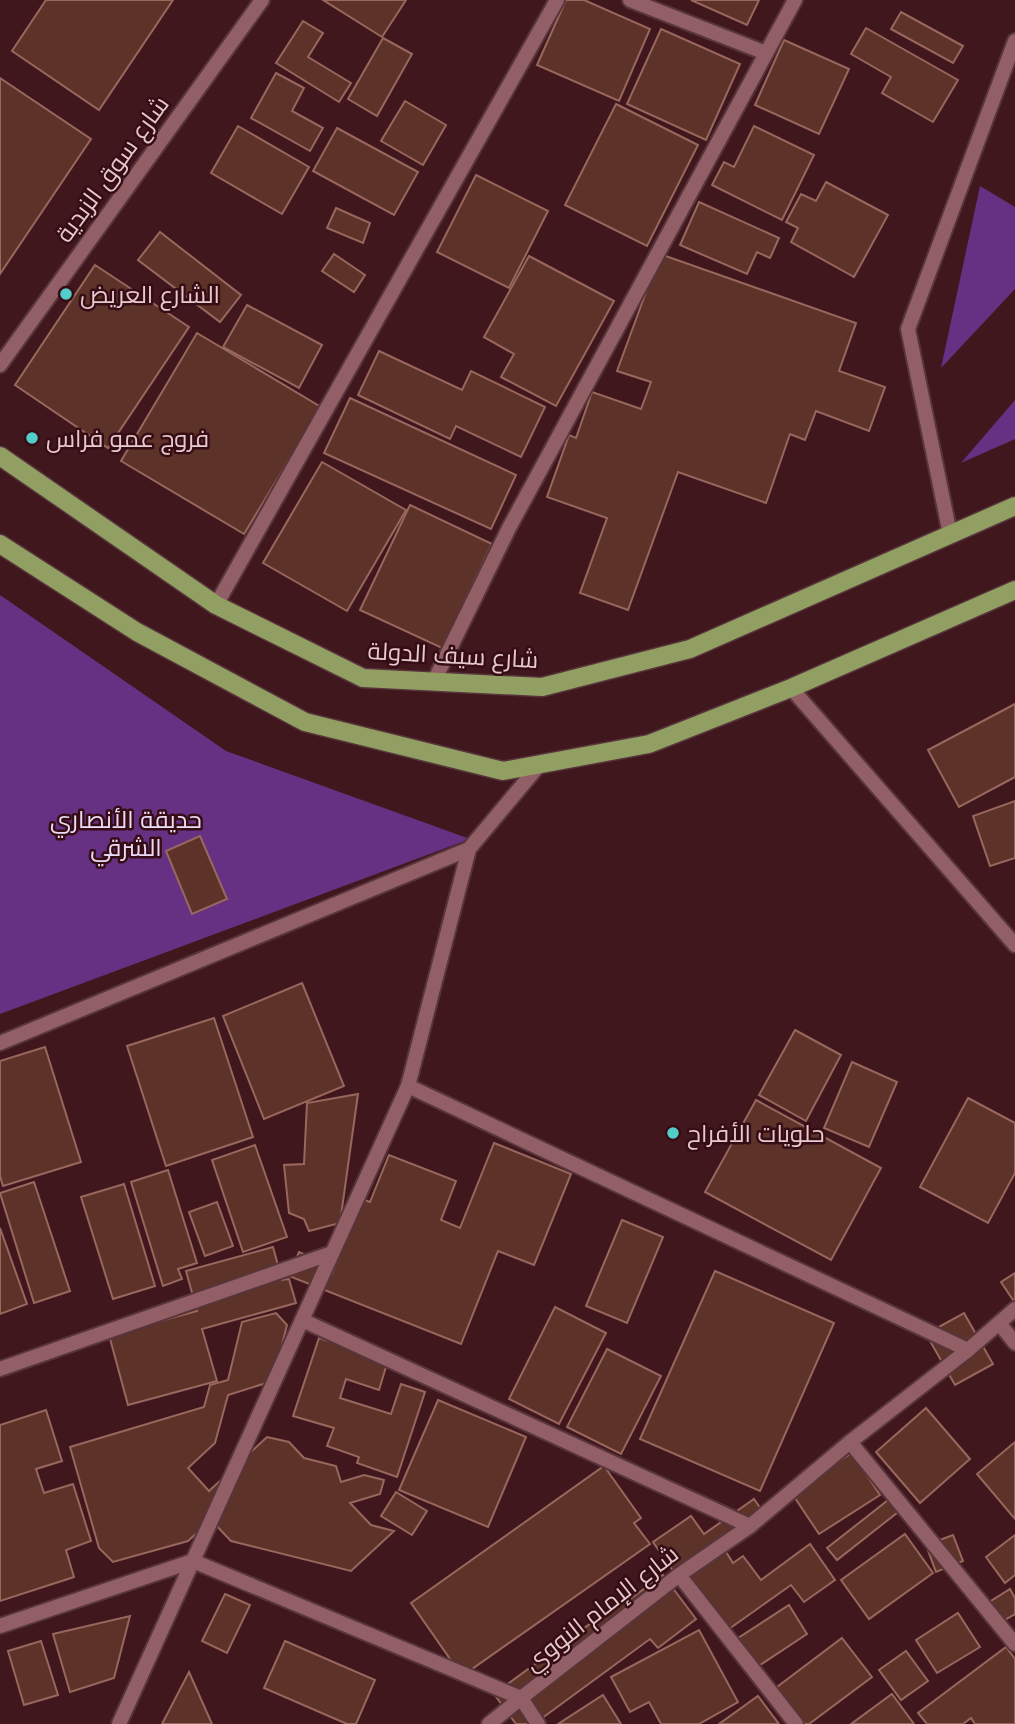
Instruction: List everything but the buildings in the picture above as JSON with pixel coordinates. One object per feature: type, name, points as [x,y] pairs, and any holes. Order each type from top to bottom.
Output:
[{"type":"main road","name":"شارع سيف الدولة","points":[[0,456],[216,605],[363,678],[542,687],[690,649],[1015,506]]},
{"type":"main road","points":[[0,544],[137,632],[305,722],[503,771],[649,744],[791,688],[1015,590]]},
{"type":"street","name":"شارع سوق الزبدية","points":[[0,365],[262,0]]},
{"type":"street","points":[[216,605],[557,0]]},
{"type":"street","points":[[629,0],[766,52]]},
{"type":"street","points":[[434,681],[509,528],[795,0]]},
{"type":"street","points":[[950,534],[908,329],[1015,41]]},
{"type":"street","points":[[791,688],[1015,945]]},
{"type":"street","points":[[119,1724],[408,1086],[469,849],[540,764]]},
{"type":"street","points":[[0,1043],[469,849]]},
{"type":"street","points":[[408,1086],[968,1350]]},
{"type":"street","points":[[0,1369],[332,1254]]},
{"type":"street","name":"شارع الإمام النووي","points":[[192,1561],[522,1698],[679,1575],[750,1526],[1015,1309]]},
{"type":"street","points":[[302,1320],[750,1526]]},
{"type":"street","points":[[999,1323],[1015,1343]]},
{"type":"street","points":[[850,1442],[1015,1644]]},
{"type":"street","points":[[0,1626],[192,1561]]},
{"type":"street","points":[[679,1575],[796,1724]]},
{"type":"street","points":[[489,1724],[522,1698],[538,1724]]},
{"type":"green space","points":[[980,186],[1015,207],[1015,289],[941,368]]},
{"type":"green space","points":[[1015,400],[1015,439],[961,463]]},
{"type":"green space","name":"حديقة الأنصاري الشرقي","points":[[0,595],[226,751],[470,839],[0,1014]]},
{"type":"place","name":"الشارع العريض","points":[[66,294]]},
{"type":"place","name":"فروج عمو فراس","points":[[32,438]]},
{"type":"place","name":"حلويات الأفراح","points":[[673,1133]]}]
